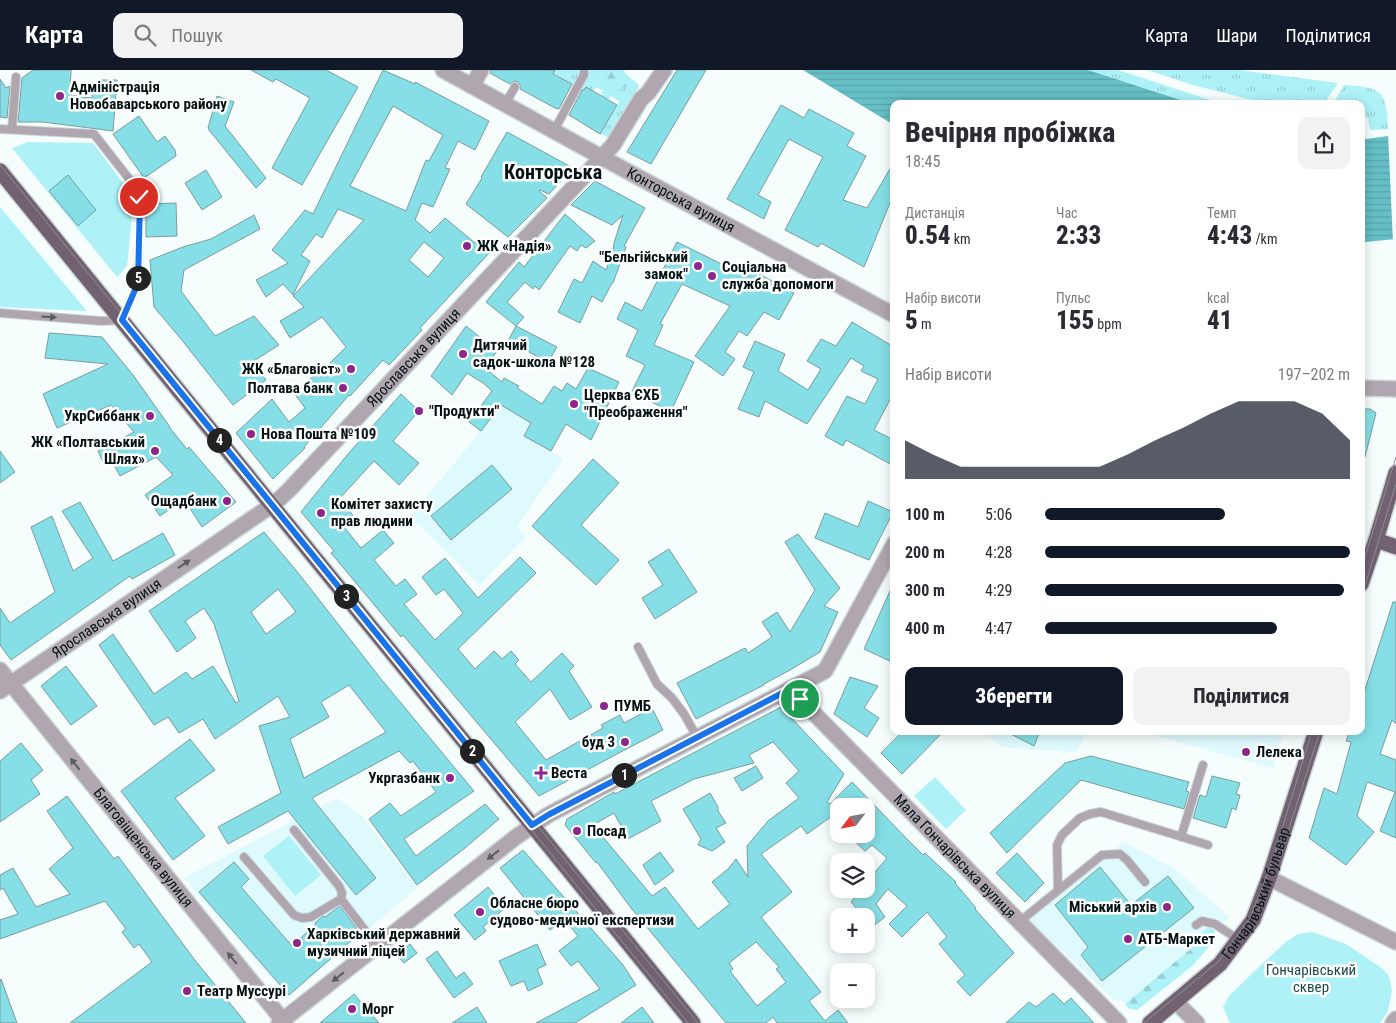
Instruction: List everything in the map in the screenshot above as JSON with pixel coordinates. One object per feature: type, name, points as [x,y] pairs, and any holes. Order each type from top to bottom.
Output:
[{"type":"main road","points":[[0,171],[693,1023]]},
{"type":"main road","points":[[1365,572],[1396,473]]},
{"type":"main road","points":[[1376,540],[1396,547]]},
{"type":"main road","name":"Гончарівський бульвар","points":[[1150,1023],[1220,964],[1253,920],[1269,878],[1315,735]]},
{"type":"street","name":"Конторська вулиця","points":[[443,70],[890,313]]},
{"type":"street","points":[[472,86],[481,70]]},
{"type":"street","name":"Ярославська вулиця","points":[[5,687],[272,505],[288,491],[613,145],[641,99],[648,93],[664,70]]},
{"type":"street","points":[[1365,388],[1396,389]]},
{"type":"street","points":[[282,1022],[532,825],[826,671],[890,551]]},
{"type":"street","name":"Благовіщенська вулиця","points":[[0,670],[5,687],[282,1022]]},
{"type":"street","name":"Мала Гончарівська вулиця","points":[[790,689],[1119,1023]]},
{"type":"street","points":[[1269,878],[1396,942]]},
{"type":"street","points":[[1176,1002],[1197,1023]]},
{"type":"street","points":[[1393,1023],[1396,1018]]},
{"type":"lane","points":[[554,131],[584,75],[584,70]]},
{"type":"lane","points":[[12,128],[16,77]]},
{"type":"lane","points":[[506,104],[515,87]]},
{"type":"lane","points":[[0,128],[94,134],[134,185],[140,199],[138,283],[122,320],[101,321],[0,313]]},
{"type":"lane","points":[[638,646],[657,684],[672,698],[697,737]]},
{"type":"lane","points":[[1181,837],[1202,765]]},
{"type":"lane","points":[[1058,890],[1057,845],[1062,835],[1080,818],[1090,814],[1101,812],[1208,845]]},
{"type":"lane","points":[[294,830],[339,886],[342,893],[341,898],[377,946]]},
{"type":"lane","points":[[1019,922],[1102,855],[1120,854],[1128,860],[1144,882]]},
{"type":"lane","points":[[244,857],[294,915],[302,918],[311,917],[341,898]]},
{"type":"lane","points":[[1196,925],[1202,921],[1216,924],[1239,940]]},
{"type":"shaded area","points":[[803,70],[1088,70],[1181,100],[890,100],[890,123]]},
{"type":"shaded area","points":[[1396,135],[1396,239],[1365,242],[1366,139]]},
{"type":"shaded area","points":[[506,397],[563,430],[551,451],[563,460],[517,527],[526,536],[480,585],[410,516],[481,431]]},
{"type":"shaded area","points":[[988,735],[1085,735],[1077,752],[1003,748]]},
{"type":"shaded area","name":"Лелека","points":[[1157,735],[1282,735],[1273,768]]},
{"type":"shaded area","name":"Харківський державний музичний ліцей","points":[[337,798],[362,816],[417,888],[288,997],[184,878]]},
{"type":"shaded area","points":[[1123,842],[1175,869],[1229,917],[1186,962],[1130,1004],[1114,1000],[1030,920]]},
{"type":"green space","points":[[555,70],[620,70],[638,84],[639,86],[609,137],[600,134],[619,101],[611,96],[608,100],[601,95],[603,91],[596,87],[593,91],[586,87],[581,94],[576,93],[574,85],[553,73]]},
{"type":"green space","points":[[624,70],[629,79],[629,85],[620,90],[613,89],[606,84],[601,76],[603,71]]},
{"type":"green space","points":[[1088,70],[1118,70],[1211,100],[1181,100]]},
{"type":"green space","points":[[1147,70],[1239,70],[1338,83],[1326,100],[1252,100],[1193,85]]},
{"type":"green space","points":[[1344,85],[1367,87],[1374,90],[1384,99],[1388,129],[1370,130],[1368,119],[1365,116],[1365,100],[1335,100]]},
{"type":"green space","points":[[28,142],[93,143],[134,197],[127,266],[117,277],[12,148]]},
{"type":"green space","points":[[0,207],[87,311],[0,307]]},
{"type":"green space","points":[[935,777],[966,810],[946,829],[914,796]]},
{"type":"green space","points":[[289,836],[321,875],[295,896],[263,856]]},
{"type":"green space","points":[[1209,927],[1214,930],[1216,939],[1192,966],[1137,1010],[1129,1009],[1125,1004],[1200,941],[1203,931]]},
{"type":"green space","name":"Гончарівський сквер","points":[[1312,932],[1346,944],[1383,969],[1389,976],[1392,991],[1388,1011],[1380,1023],[1230,1023],[1223,1007],[1229,996],[1286,942],[1298,934]]},
{"type":"pier","points":[[1396,133],[1396,242],[1393,242],[1388,134]]},
{"type":"building","points":[[33,70],[71,70],[70,95],[92,98],[93,88],[100,88],[100,80],[117,80],[113,131],[43,122],[18,122],[22,78]]},
{"type":"building","points":[[251,70],[326,70],[358,87],[302,185],[272,168],[310,98],[276,79],[273,82]]},
{"type":"building","points":[[383,70],[415,84],[415,82],[489,121],[475,150],[458,141],[445,168],[450,169],[433,207],[422,203],[415,220],[430,233],[445,218],[475,243],[479,238],[492,250],[420,328],[422,330],[389,365],[383,360],[349,395],[305,448],[273,479],[236,433],[272,399],[289,422],[305,408],[294,393],[322,371],[346,347],[322,317],[290,338],[280,321],[304,307],[293,296],[364,220],[338,209],[322,238],[316,234],[301,255],[310,261],[293,295],[283,284],[266,297],[256,280],[288,263],[272,250],[305,210],[313,214]],"holes":[[[393,106],[443,135],[429,161],[426,160],[406,211],[350,186]],[[424,242],[444,258],[428,277],[409,260]]]},
{"type":"building","points":[[490,70],[555,70],[553,74],[572,84],[559,109],[557,109],[520,89],[518,82],[515,81],[510,84],[490,73]]},
{"type":"building","points":[[677,70],[706,70],[651,164],[627,152]]},
{"type":"building","points":[[0,79],[6,88],[10,86],[7,118],[0,117]]},
{"type":"building","points":[[586,87],[617,105],[600,134],[569,115],[582,90]]},
{"type":"building","points":[[217,96],[234,102],[225,126],[266,178],[256,188],[208,128]]},
{"type":"building","points":[[781,105],[804,118],[809,109],[854,133],[847,146],[866,156],[843,200],[867,208],[890,169],[890,203],[864,267],[821,243],[818,247],[785,230],[823,157],[789,139],[758,195],[771,202],[764,219],[727,199]]},
{"type":"building","points":[[139,116],[157,142],[165,136],[175,150],[176,156],[144,178],[113,134]]},
{"type":"building","points":[[507,132],[573,168],[549,194],[539,191],[547,198],[508,237],[466,204]]},
{"type":"building","points":[[206,170],[222,197],[202,210],[185,183]]},
{"type":"building","points":[[68,175],[96,210],[78,226],[49,191]]},
{"type":"building","points":[[595,181],[645,208],[624,246],[626,247],[613,283],[602,302],[592,296],[580,323],[558,312],[574,279],[582,283],[593,261],[606,270],[612,256],[623,215],[612,225],[571,205]]},
{"type":"building","points":[[176,203],[177,236],[146,237],[146,204]]},
{"type":"building","points":[[565,214],[595,241],[586,248],[581,245],[577,251],[570,246],[539,290],[535,286],[533,289],[525,282],[507,302],[524,317],[516,326],[486,302],[519,262],[524,267]]},
{"type":"building","points":[[254,215],[260,229],[184,270],[181,291],[215,336],[254,316],[279,345],[252,362],[266,380],[233,405],[154,307],[150,260],[183,247],[211,239]]},
{"type":"building","points":[[677,242],[748,277],[752,270],[794,293],[779,320],[764,312],[747,336],[739,331],[725,352],[735,359],[723,376],[695,356],[730,306],[682,284],[660,324],[663,325],[654,345],[694,362],[671,411],[631,393],[645,365],[626,356],[638,330],[617,319],[625,302],[642,311]]},
{"type":"building","points":[[852,322],[890,345],[890,400],[874,430],[890,438],[890,464],[846,440],[843,446],[825,436],[847,396],[865,404],[878,379],[861,371],[864,366],[851,358],[807,424],[765,401],[759,417],[738,409],[754,372],[743,367],[755,341],[785,354],[778,371],[808,390],[821,369],[807,361],[821,339],[836,346]]},
{"type":"building","points":[[466,326],[497,351],[485,368],[502,382],[504,378],[519,386],[517,388],[542,404],[554,386],[562,391],[567,383],[576,389],[588,368],[619,382],[591,440],[566,424],[551,451],[524,436],[531,423],[501,405],[481,431],[469,422],[492,391],[467,373],[452,395],[431,376]]},
{"type":"building","points":[[516,326],[557,347],[548,362],[508,341]]},
{"type":"building","points":[[49,333],[102,337],[133,375],[169,427],[187,449],[189,447],[236,502],[202,527],[184,499],[160,516],[145,495],[173,475],[156,457],[120,476],[110,458],[103,462],[98,451],[134,432],[111,405],[57,428],[43,394],[108,364],[45,358]]},
{"type":"building","points":[[401,394],[419,411],[393,441],[419,463],[399,485],[374,461],[340,498],[355,518],[344,527],[361,548],[383,530],[394,543],[374,560],[396,586],[405,579],[417,594],[404,604],[435,640],[463,613],[444,589],[436,595],[422,577],[445,558],[478,598],[520,557],[536,573],[458,649],[475,669],[494,651],[502,659],[511,651],[519,660],[515,664],[531,682],[562,653],[574,666],[569,671],[592,707],[570,720],[550,689],[515,722],[546,760],[603,728],[601,725],[620,715],[624,723],[652,708],[663,730],[539,796],[331,553],[334,551],[301,512],[348,454]]},
{"type":"building","points":[[1365,409],[1370,409],[1376,413],[1365,457]]},
{"type":"building","points":[[0,451],[15,472],[0,483]]},
{"type":"building","points":[[593,459],[619,483],[581,525],[619,560],[596,585],[532,526]]},
{"type":"building","points":[[492,465],[512,489],[451,540],[431,516]]},
{"type":"building","points":[[868,501],[890,511],[890,518],[869,560],[815,538],[825,513],[858,527]]},
{"type":"building","points":[[80,502],[113,561],[163,533],[175,555],[132,579],[130,576],[11,660],[0,645],[0,608],[10,623],[55,592],[31,527],[52,516],[73,571],[93,558],[62,511]]},
{"type":"building","points":[[264,532],[381,679],[474,791],[404,839],[416,856],[485,804],[499,819],[417,885],[369,819],[390,803],[401,816],[436,792],[413,761],[410,763],[399,751],[312,798],[376,878],[356,895],[288,811],[228,844],[218,827],[281,793],[259,726],[290,717],[278,696],[215,739],[203,719],[179,733],[168,717],[154,725],[99,645],[113,634],[154,694],[186,672],[192,679],[213,666],[236,703],[239,701],[214,624],[204,608],[185,621],[196,638],[177,652],[149,611]],"holes":[[[278,589],[296,612],[266,634],[251,612]],[[349,685],[386,732],[304,778],[290,739],[329,717],[321,702]]]},
{"type":"building","points":[[798,534],[840,588],[824,606],[838,612],[820,652],[764,685],[696,719],[677,683],[745,648],[748,653],[772,637],[762,622],[777,612],[790,632],[815,590],[785,542]]},
{"type":"building","points":[[669,549],[697,592],[655,619],[642,598],[663,585],[648,562]]},
{"type":"building","points":[[890,591],[890,661],[864,649]]},
{"type":"building","points":[[1393,602],[1396,602],[1396,724],[1392,720],[1380,754],[1396,760],[1396,838],[1380,831],[1395,792],[1367,782],[1357,816],[1374,832],[1346,865],[1309,838],[1324,788],[1337,794],[1351,742],[1346,741],[1348,735],[1365,735],[1365,690]]},
{"type":"building","points":[[66,666],[97,706],[71,725],[41,686]]},
{"type":"building","points":[[850,677],[878,686],[864,708],[879,718],[867,737],[834,714]]},
{"type":"building","points":[[781,707],[844,774],[827,802],[830,804],[830,817],[807,834],[801,826],[761,854],[792,892],[761,917],[821,992],[809,1001],[825,1021],[838,1010],[848,1023],[777,1023],[773,1017],[766,1023],[726,1023],[565,825],[567,819],[614,792],[615,794]],"holes":[[[773,742],[799,771],[786,783],[799,798],[768,821],[747,846],[748,877],[736,859],[728,869],[712,882],[730,904],[698,929],[665,887],[652,896],[593,825],[614,813],[628,839],[661,821],[651,801],[694,779],[754,763],[749,755]],[[756,942],[779,967],[776,969],[786,982],[757,1006],[730,971],[733,969],[729,963]]]},
{"type":"building","points":[[899,735],[940,735],[902,774],[881,753]]},
{"type":"building","points":[[1013,735],[1038,735],[1034,746]]},
{"type":"building","points":[[190,739],[215,770],[175,798],[205,836],[173,860],[121,791]]},
{"type":"building","points":[[21,743],[43,770],[31,780],[40,794],[0,822],[0,761]]},
{"type":"building","points":[[1091,756],[1189,782],[1186,791],[1189,792],[1184,809],[1081,780],[1007,853],[990,833],[1065,763]]},
{"type":"building","points":[[756,766],[763,778],[742,791],[734,778]]},
{"type":"building","points":[[1212,776],[1240,783],[1236,794],[1240,795],[1236,810],[1232,808],[1226,828],[1193,818],[1200,795],[1206,797]]},
{"type":"building","points":[[852,782],[868,798],[836,798]]},
{"type":"building","points":[[710,793],[726,823],[716,828],[725,842],[712,851],[698,845],[701,839],[683,809]]},
{"type":"building","points":[[67,796],[114,859],[118,856],[194,959],[246,1023],[70,1023],[152,962],[139,944],[134,948],[122,932],[126,929],[105,901],[0,939],[0,920],[18,914],[3,888],[0,890],[0,875],[13,868],[36,907],[70,894],[49,869],[73,848],[47,811]]},
{"type":"building","points":[[875,806],[923,855],[925,853],[956,882],[975,909],[1014,953],[970,996],[957,982],[965,975],[939,944],[947,937],[927,912],[902,937],[889,924],[907,906],[888,889],[876,904],[885,917],[875,925],[875,908],[856,908],[851,902],[854,898],[875,898],[875,872],[887,858],[872,845],[865,851],[857,843],[875,843]]},
{"type":"building","points":[[523,850],[623,965],[636,985],[575,1023],[536,1023],[600,989],[578,961],[571,966],[559,951],[578,936],[564,919],[550,930],[500,868]]},
{"type":"building","points":[[660,852],[674,871],[655,885],[643,865]]},
{"type":"building","points":[[1017,853],[1044,883],[1025,902],[996,873]]},
{"type":"building","points":[[234,862],[249,879],[241,887],[292,946],[323,916],[325,917],[340,906],[360,933],[289,995],[199,892]]},
{"type":"building","points":[[1100,867],[1131,905],[1168,876],[1194,908],[1102,981],[1081,955],[1088,947],[1055,905]]},
{"type":"building","name":"Обласне бюро судово-медичної експертизи","points":[[488,887],[505,908],[483,927],[486,931],[475,940],[454,915]]},
{"type":"building","points":[[410,944],[417,953],[404,963],[397,955]]},
{"type":"building","points":[[537,944],[546,965],[537,969],[543,984],[528,991],[524,981],[511,986],[499,961]]},
{"type":"building","points":[[437,951],[456,978],[464,972],[473,984],[454,998],[426,959]]},
{"type":"building","points":[[1,979],[17,1023],[0,1023]]},
{"type":"building","points":[[1053,993],[1064,1004],[1071,998],[1094,1023],[1006,1023],[1029,1002],[1036,1007]]},
{"type":"building","name":"Морг","points":[[354,994],[379,1023],[320,1023]]},
{"type":"building","points":[[477,1007],[487,1023],[452,1023],[471,1011]]},
{"type":"building","points":[[642,1007],[654,1023],[621,1023]]},
{"type":"tram line","points":[[0,165],[698,1023]]},
{"type":"tram line","points":[[131,338],[199,421]]},
{"type":"tram line","points":[[1365,557],[1396,457]]},
{"type":"tram line","points":[[1365,585],[1396,484]]},
{"type":"tram line","points":[[256,491],[286,528]]},
{"type":"tram line","points":[[1144,1023],[1218,962],[1250,918],[1270,868],[1311,735]]},
{"type":"tram line","points":[[1279,860],[1319,735]]},
{"type":"tram line","points":[[458,739],[688,1023]]},
{"type":"place","name":"Адміністрація Новобаварського району","points":[[60,96]]},
{"type":"place","name":"ЖК «Надія»","points":[[467,246]]},
{"type":"place","name":"\"Бельгійський замок\"","points":[[698,266]]},
{"type":"place","name":"Соціальна служба допомоги","points":[[712,276]]},
{"type":"place","name":"Дитячий садок-школа №128","points":[[463,354]]},
{"type":"place","name":"ЖК «Благовіст»","points":[[351,369]]},
{"type":"place","name":"Полтава банк","points":[[343,388]]},
{"type":"place","name":"Церква ЄХБ \"Преображення\"","points":[[574,404]]},
{"type":"place","name":"\"Продукти\"","points":[[419,411]]},
{"type":"place","name":"УкрСиббанк","points":[[150,416]]},
{"type":"place","name":"Нова Пошта №109","points":[[251,434]]},
{"type":"place","name":"ЖК «Полтавський Шлях»","points":[[155,451]]},
{"type":"place","name":"Ощадбанк","points":[[227,501]]},
{"type":"place","name":"Комітет захисту прав людини","points":[[321,513]]},
{"type":"place","name":"ПУМБ","points":[[604,706]]},
{"type":"place","name":"буд 3","points":[[625,742]]},
{"type":"place","name":"Лелека","points":[[1246,752]]},
{"type":"place","name":"Веста","points":[[541,773]]},
{"type":"place","name":"Укргазбанк","points":[[450,778]]},
{"type":"place","name":"Посад","points":[[577,831]]},
{"type":"place","name":"Міський архів","points":[[1167,907]]},
{"type":"place","name":"Обласне бюро судово-медичної експертизи","points":[[480,912]]},
{"type":"place","name":"АТБ-Маркет","points":[[1128,939]]},
{"type":"place","name":"Харківський державний музичний ліцей","points":[[297,943]]},
{"type":"place","name":"Театр Муссурі","points":[[187,991]]},
{"type":"place","name":"Морг","points":[[352,1009]]},
{"type":"district","name":"Конторська","points":[[553,172]]},
{"type":"route","points":[[139,197],[138,283],[122,320],[532,825],[633,770],[790,689],[800,699]]}]
